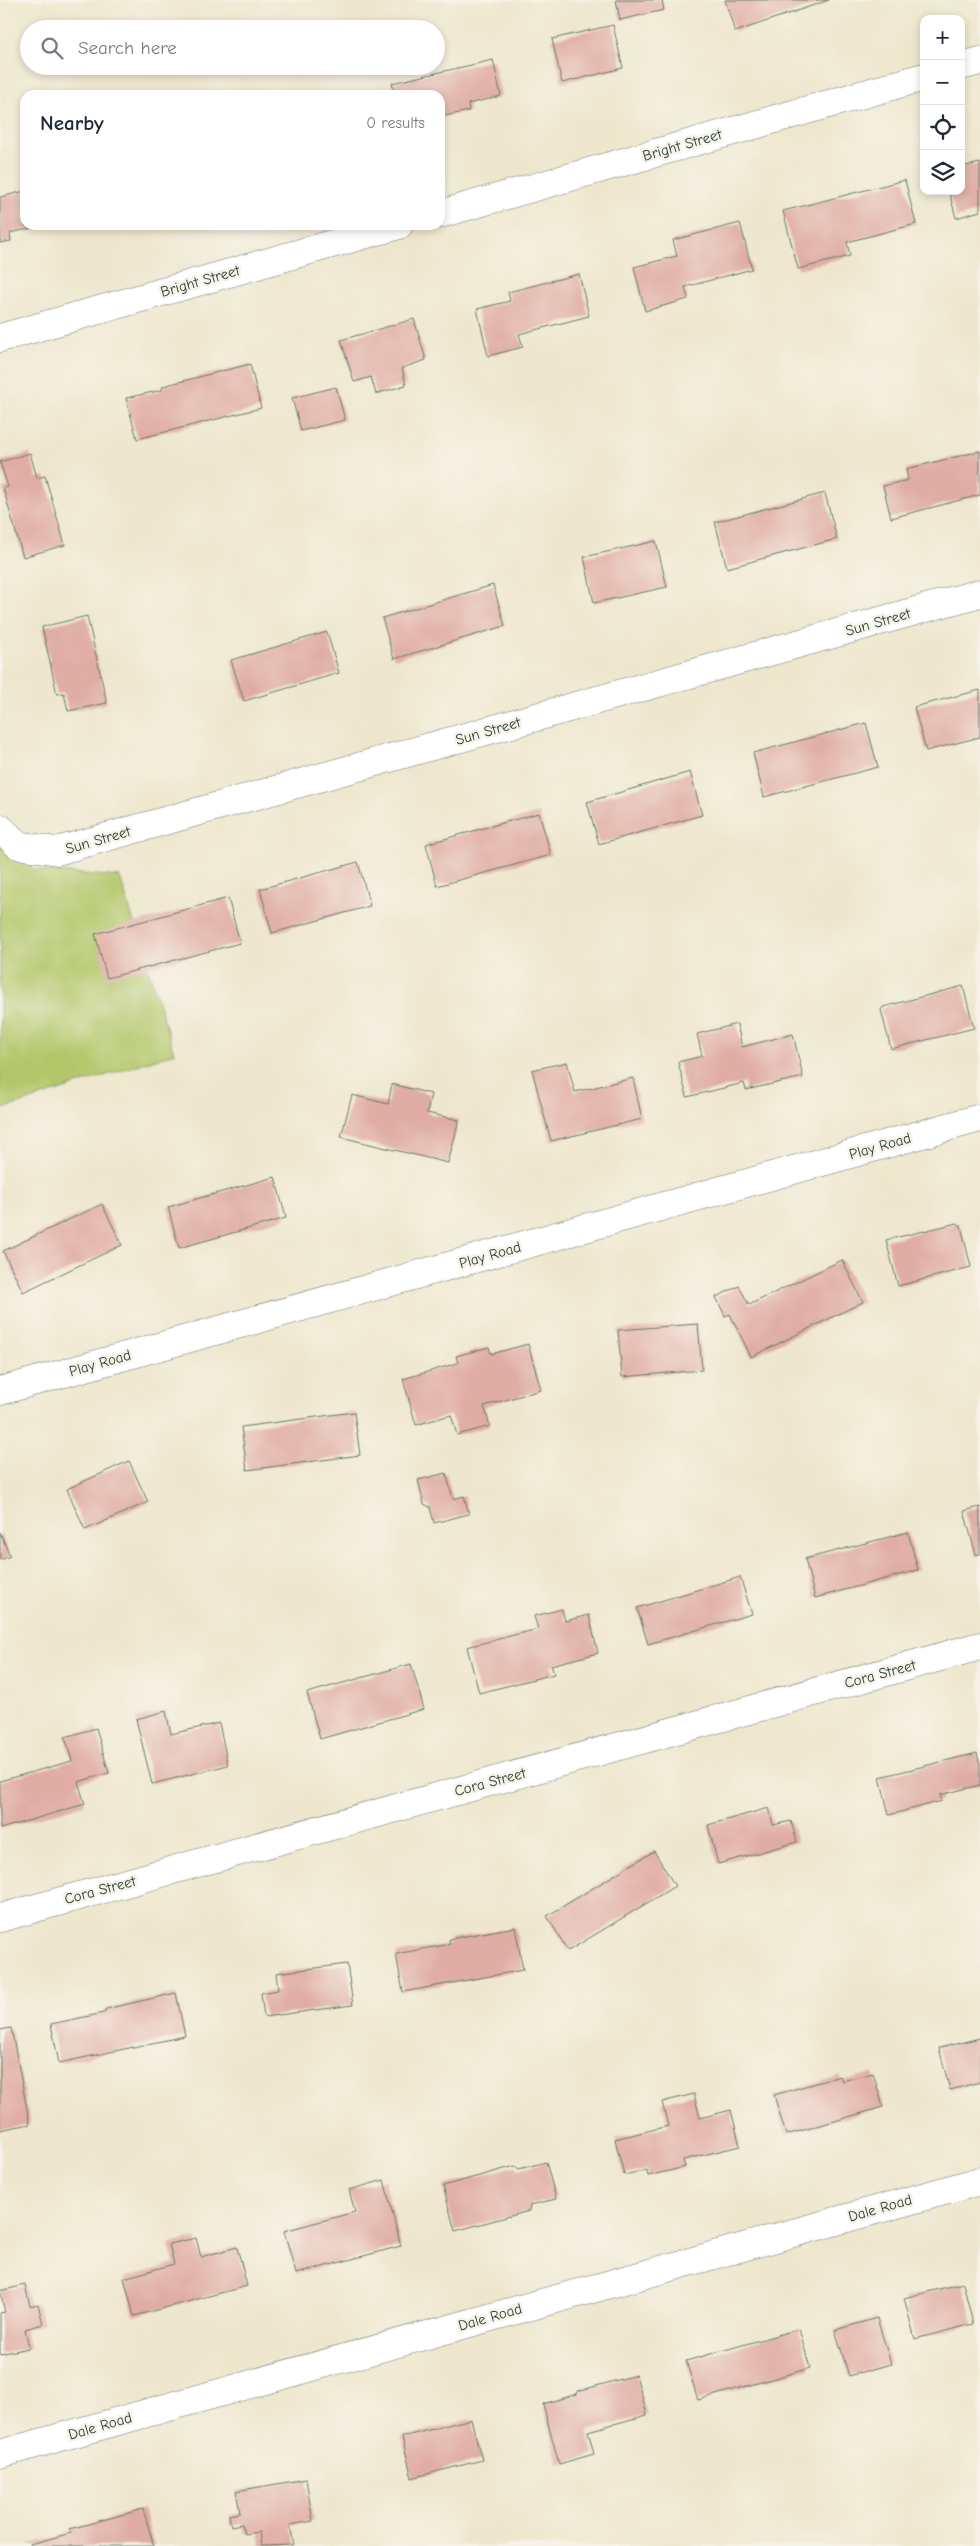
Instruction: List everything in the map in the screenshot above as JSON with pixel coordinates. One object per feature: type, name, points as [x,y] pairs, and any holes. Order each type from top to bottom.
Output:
[{"type":"street","points":[[965,65],[980,61]]},
{"type":"street","name":"Bright Street","points":[[445,213],[920,78]]},
{"type":"street","name":"Bright Street","points":[[0,338],[381,230]]},
{"type":"street","name":"Sun Street","points":[[0,828],[18,845],[58,851],[980,593]]},
{"type":"street","name":"Play Road","points":[[0,1391],[980,1118]]},
{"type":"street","name":"Cora Street","points":[[0,1918],[980,1646]]},
{"type":"street","name":"Dale Road","points":[[0,2454],[980,2180]]},
{"type":"green space","points":[[0,836],[35,870],[120,877],[174,1053],[0,1110]]},
{"type":"building","points":[[616,0],[662,0],[664,10],[620,20]]},
{"type":"building","points":[[725,0],[829,0],[735,32]]},
{"type":"building","points":[[613,25],[623,68],[562,83],[552,39]]},
{"type":"building","points":[[493,60],[501,96],[468,104],[469,111],[445,116],[445,90],[394,90],[392,83],[427,75],[445,75],[445,71]]},
{"type":"building","points":[[980,163],[980,211],[956,218],[950,195],[965,195],[965,166]]},
{"type":"building","points":[[905,180],[916,224],[847,242],[850,256],[798,269],[783,211]]},
{"type":"building","points":[[20,192],[20,230],[24,230],[10,233],[11,241],[0,243],[0,197]]},
{"type":"building","points":[[740,223],[752,269],[685,287],[688,299],[645,311],[634,267],[677,256],[673,240]]},
{"type":"building","points":[[579,274],[589,316],[519,334],[523,347],[488,356],[477,309],[510,301],[508,292]]},
{"type":"building","points":[[414,319],[426,360],[402,368],[406,385],[376,394],[371,377],[354,382],[341,340]]},
{"type":"building","points":[[250,364],[261,408],[137,439],[126,398],[162,390],[163,386]]},
{"type":"building","points":[[336,387],[345,420],[301,431],[292,398]]},
{"type":"building","points":[[980,451],[980,495],[891,518],[883,486],[908,480],[906,469]]},
{"type":"building","points":[[30,453],[37,478],[45,476],[65,545],[23,557],[3,488],[8,487],[0,462]]},
{"type":"building","points":[[825,493],[837,539],[727,568],[715,522]]},
{"type":"building","points":[[656,541],[667,587],[594,603],[584,557]]},
{"type":"building","points":[[493,585],[505,626],[394,659],[382,618]]},
{"type":"building","points":[[87,616],[107,703],[68,711],[64,693],[57,694],[42,627]]},
{"type":"building","points":[[327,632],[339,673],[244,701],[231,660]]},
{"type":"building","points":[[980,690],[980,737],[926,751],[914,707]]},
{"type":"building","points":[[866,723],[878,767],[764,797],[753,753]]},
{"type":"building","points":[[690,772],[702,815],[599,844],[587,802]]},
{"type":"building","points":[[539,813],[551,855],[437,886],[426,844]]},
{"type":"building","points":[[358,862],[370,906],[272,933],[260,889]]},
{"type":"building","points":[[228,898],[240,943],[107,978],[95,934]]},
{"type":"building","points":[[963,986],[974,1028],[891,1049],[881,1010],[883,1007]]},
{"type":"building","points":[[737,1024],[742,1047],[793,1034],[803,1077],[746,1090],[744,1083],[687,1097],[678,1062],[702,1056],[697,1034]]},
{"type":"building","points":[[567,1062],[575,1092],[633,1078],[642,1119],[551,1141],[532,1070]]},
{"type":"building","points":[[392,1084],[431,1094],[427,1113],[459,1120],[448,1163],[341,1137],[352,1095],[388,1104]]},
{"type":"building","points":[[275,1177],[286,1218],[179,1248],[168,1207]]},
{"type":"building","points":[[102,1204],[122,1245],[23,1292],[3,1251]]},
{"type":"building","points":[[957,1223],[961,1226],[971,1267],[898,1286],[886,1240]]},
{"type":"building","points":[[842,1260],[863,1302],[751,1357],[730,1314],[725,1316],[716,1297],[739,1286],[749,1305]]},
{"type":"building","points":[[698,1324],[702,1370],[622,1377],[618,1330]]},
{"type":"building","points":[[528,1344],[541,1390],[484,1406],[490,1426],[457,1435],[451,1415],[416,1425],[403,1379],[458,1363],[456,1356],[489,1347],[491,1354]]},
{"type":"building","points":[[354,1412],[360,1455],[247,1470],[241,1427]]},
{"type":"building","points":[[129,1461],[148,1502],[85,1530],[67,1489]]},
{"type":"building","points":[[446,1473],[453,1499],[464,1496],[469,1514],[434,1523],[430,1507],[424,1504],[418,1480]]},
{"type":"building","points":[[980,1507],[980,1554],[976,1555],[964,1511]]},
{"type":"building","points":[[0,1532],[10,1556],[0,1560]]},
{"type":"building","points":[[908,1532],[918,1570],[815,1598],[805,1559]]},
{"type":"building","points":[[740,1577],[752,1614],[648,1644],[637,1608]]},
{"type":"building","points":[[562,1609],[565,1621],[589,1615],[598,1653],[551,1665],[554,1674],[479,1693],[467,1647],[538,1629],[534,1616]]},
{"type":"building","points":[[411,1664],[424,1709],[320,1739],[307,1693]]},
{"type":"building","points":[[166,1711],[171,1734],[219,1723],[228,1765],[152,1784],[136,1719]]},
{"type":"building","points":[[96,1728],[109,1773],[78,1782],[85,1804],[0,1829],[0,1781],[72,1761],[65,1737]]},
{"type":"building","points":[[977,1753],[980,1765],[980,1785],[940,1795],[942,1801],[889,1815],[880,1777]]},
{"type":"building","points":[[769,1808],[773,1825],[791,1821],[797,1842],[718,1864],[708,1825]]},
{"type":"building","points":[[654,1851],[675,1886],[568,1951],[547,1916]]},
{"type":"building","points":[[515,1927],[523,1970],[403,1992],[396,1954],[450,1944],[449,1939]]},
{"type":"building","points":[[347,1964],[353,2005],[264,2017],[261,1993],[278,1990],[276,1973]]},
{"type":"building","points":[[176,1993],[185,2036],[59,2063],[51,2024],[104,2013],[106,2009]]},
{"type":"building","points":[[11,2028],[30,2124],[0,2130],[0,2030]]},
{"type":"building","points":[[980,2038],[980,2082],[950,2090],[939,2048]]},
{"type":"building","points":[[873,2073],[883,2107],[786,2135],[774,2095],[840,2076],[842,2081]]},
{"type":"building","points":[[694,2094],[700,2118],[731,2110],[740,2146],[683,2160],[685,2167],[648,2176],[647,2170],[624,2175],[615,2139],[668,2126],[662,2102]]},
{"type":"building","points":[[546,2162],[556,2199],[530,2205],[529,2211],[455,2231],[443,2186],[515,2166],[519,2169]]},
{"type":"building","points":[[384,2180],[401,2246],[296,2274],[284,2231],[355,2212],[349,2190]]},
{"type":"building","points":[[196,2238],[201,2257],[237,2247],[247,2286],[134,2316],[124,2278],[174,2264],[169,2244]]},
{"type":"building","points":[[963,2283],[973,2324],[915,2339],[904,2298]]},
{"type":"building","points":[[25,2285],[30,2306],[38,2304],[43,2324],[25,2329],[29,2348],[0,2354],[0,2313],[5,2312],[0,2291]]},
{"type":"building","points":[[877,2318],[891,2364],[849,2376],[835,2330]]},
{"type":"building","points":[[799,2329],[810,2368],[698,2400],[686,2361]]},
{"type":"building","points":[[636,2375],[647,2415],[588,2431],[594,2454],[559,2464],[543,2404],[577,2394],[578,2391]]},
{"type":"building","points":[[471,2419],[482,2460],[412,2478],[402,2437]]},
{"type":"building","points":[[306,2479],[313,2521],[290,2525],[294,2545],[261,2546],[259,2532],[244,2534],[242,2524],[231,2526],[229,2515],[240,2513],[236,2491]]},
{"type":"building","points":[[143,2509],[154,2546],[31,2546],[30,2544],[71,2533],[70,2529]]}]
